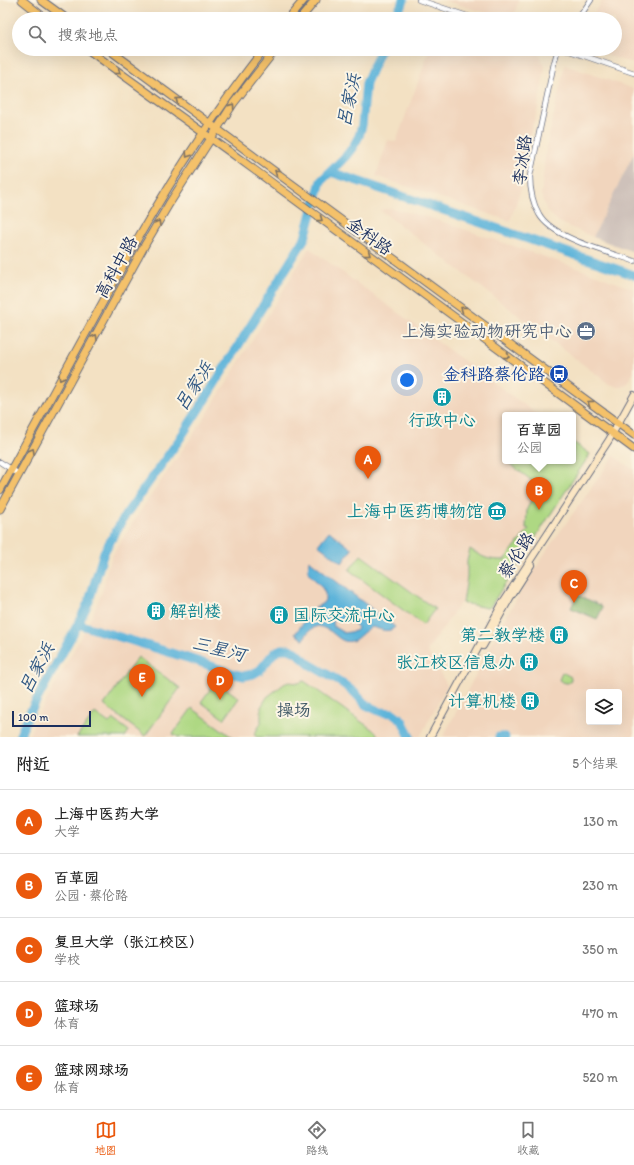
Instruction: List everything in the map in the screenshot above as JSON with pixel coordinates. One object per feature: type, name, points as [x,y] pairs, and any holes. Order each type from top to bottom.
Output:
[{"type":"main road","points":[[22,0],[37,12]]},
{"type":"main road","points":[[41,0],[57,12]]},
{"type":"main road","points":[[294,12],[304,0]]},
{"type":"main road","points":[[306,12],[316,0]]},
{"type":"main road","name":"金科路","points":[[97,56],[304,206],[634,449]]},
{"type":"main road","name":"金科路","points":[[118,56],[634,435]]},
{"type":"main road","name":"高科中路","points":[[0,490],[161,198],[226,98],[259,56]]},
{"type":"main road","name":"高科中路","points":[[0,509],[146,243],[169,204],[233,104],[271,56]]},
{"type":"street","points":[[419,0],[455,12]]},
{"type":"street","points":[[583,12],[591,0]]},
{"type":"street","name":"李冰路","points":[[556,56],[530,176],[530,191],[534,205],[539,216],[547,225],[557,232],[577,241],[634,261]]},
{"type":"street","points":[[584,56],[634,73]]},
{"type":"street","name":"蔡伦路","points":[[433,737],[510,598],[615,435],[634,395]]},
{"type":"street","name":"蔡伦路","points":[[620,425],[634,402]]},
{"type":"street","name":"蔡伦路","points":[[430,737],[503,602],[615,435]]},
{"type":"street","points":[[0,462],[19,474]]},
{"type":"shaded area","points":[[443,0],[519,0],[515,12],[483,12]]},
{"type":"shaded area","points":[[603,0],[634,0],[634,64],[609,56],[622,56],[622,12],[594,12]]},
{"type":"shaded area","points":[[427,56],[540,56],[545,67],[538,108],[517,176],[521,189],[510,221],[376,176],[388,140],[396,142]]},
{"type":"shaded area","points":[[565,65],[634,89],[634,153],[593,237],[559,222],[547,211],[541,195],[546,149]]},
{"type":"shaded area","points":[[634,153],[634,252],[593,237]]},
{"type":"shaded area","name":"上海实验动物研究中心","points":[[391,208],[434,219],[634,289],[634,372],[627,383],[617,387],[609,384],[380,210]]},
{"type":"shaded area","points":[[309,248],[534,412],[502,412],[502,464],[576,464],[576,443],[591,454],[489,608],[461,602],[427,651],[447,685],[420,737],[28,737],[34,723],[92,616],[103,589],[107,569],[113,554],[143,507],[206,416]]},
{"type":"shaded area","points":[[614,456],[634,470],[634,737],[443,737],[506,617],[547,550]]},
{"type":"green space","points":[[576,444],[590,454],[490,607],[487,608],[463,603],[467,577],[467,561],[470,549],[486,558],[493,560],[504,560],[529,529],[526,528],[527,509],[537,488],[531,480],[510,464],[576,464]]},
{"type":"green space","points":[[361,555],[435,609],[423,625],[349,570]]},
{"type":"green space","points":[[577,595],[602,607],[597,619],[571,608]]},
{"type":"green space","points":[[138,657],[180,688],[145,736],[104,705]]},
{"type":"green space","points":[[562,672],[571,677],[569,683],[559,680]]},
{"type":"green space","points":[[216,681],[239,698],[224,719],[201,702]]},
{"type":"green space","name":"操场","points":[[304,681],[373,730],[379,737],[257,737],[254,735],[261,723],[261,707],[267,697],[288,682],[299,683]]},
{"type":"green space","points":[[192,708],[232,737],[178,737],[173,734]]},
{"type":"green space","points":[[95,713],[109,723],[113,719],[129,731],[125,737],[77,737]]},
{"type":"water","points":[[329,531],[352,549],[342,563],[318,545]]},
{"type":"water","points":[[309,560],[395,627],[387,631],[372,627],[356,639],[348,642],[342,640],[330,631],[318,626],[309,631],[304,640],[295,634],[311,612],[325,600],[325,593],[321,586],[309,574]],"holes":[[[335,619],[354,623],[358,628],[356,631],[344,633],[334,627],[333,621]]]},
{"type":"waterway","name":"吕家浜","points":[[398,12],[404,0]]},
{"type":"waterway","name":"吕家浜","points":[[19,737],[29,714],[89,601],[104,552],[126,514],[179,440],[204,401],[305,238],[321,181],[346,156],[359,136],[362,125],[366,83],[378,56]]},
{"type":"waterway","points":[[331,172],[634,275]]},
{"type":"waterway","name":"三星河","points":[[78,624],[244,676],[253,674],[260,670],[273,654],[281,649],[289,649],[296,652],[309,664],[342,683],[355,693],[366,705],[381,712],[393,713],[402,720],[410,737]]},
{"type":"waterway","name":"三星河","points":[[499,737],[505,737]]},
{"type":"place","name":"上海实验动物研究中心","points":[[586,331]]},
{"type":"place","name":"金科路蔡伦路","points":[[559,374]]},
{"type":"place","name":"行政中心","points":[[442,397]]},
{"type":"place","name":"上海中医药大学","points":[[368,479]]},
{"type":"place","name":"百草园","points":[[539,510]]},
{"type":"place","name":"上海中医药博物馆","points":[[497,511]]},
{"type":"place","name":"复旦大学（张江校区）","points":[[574,603]]},
{"type":"place","name":"解剖楼","points":[[156,611]]},
{"type":"place","name":"国际交流中心","points":[[279,615]]},
{"type":"place","name":"第二教学楼","points":[[559,635]]},
{"type":"place","name":"张江校区信息办","points":[[529,662]]},
{"type":"place","name":"篮球网球场","points":[[142,697]]},
{"type":"place","name":"篮球场","points":[[220,700]]},
{"type":"place","name":"计算机楼","points":[[530,701]]}]
